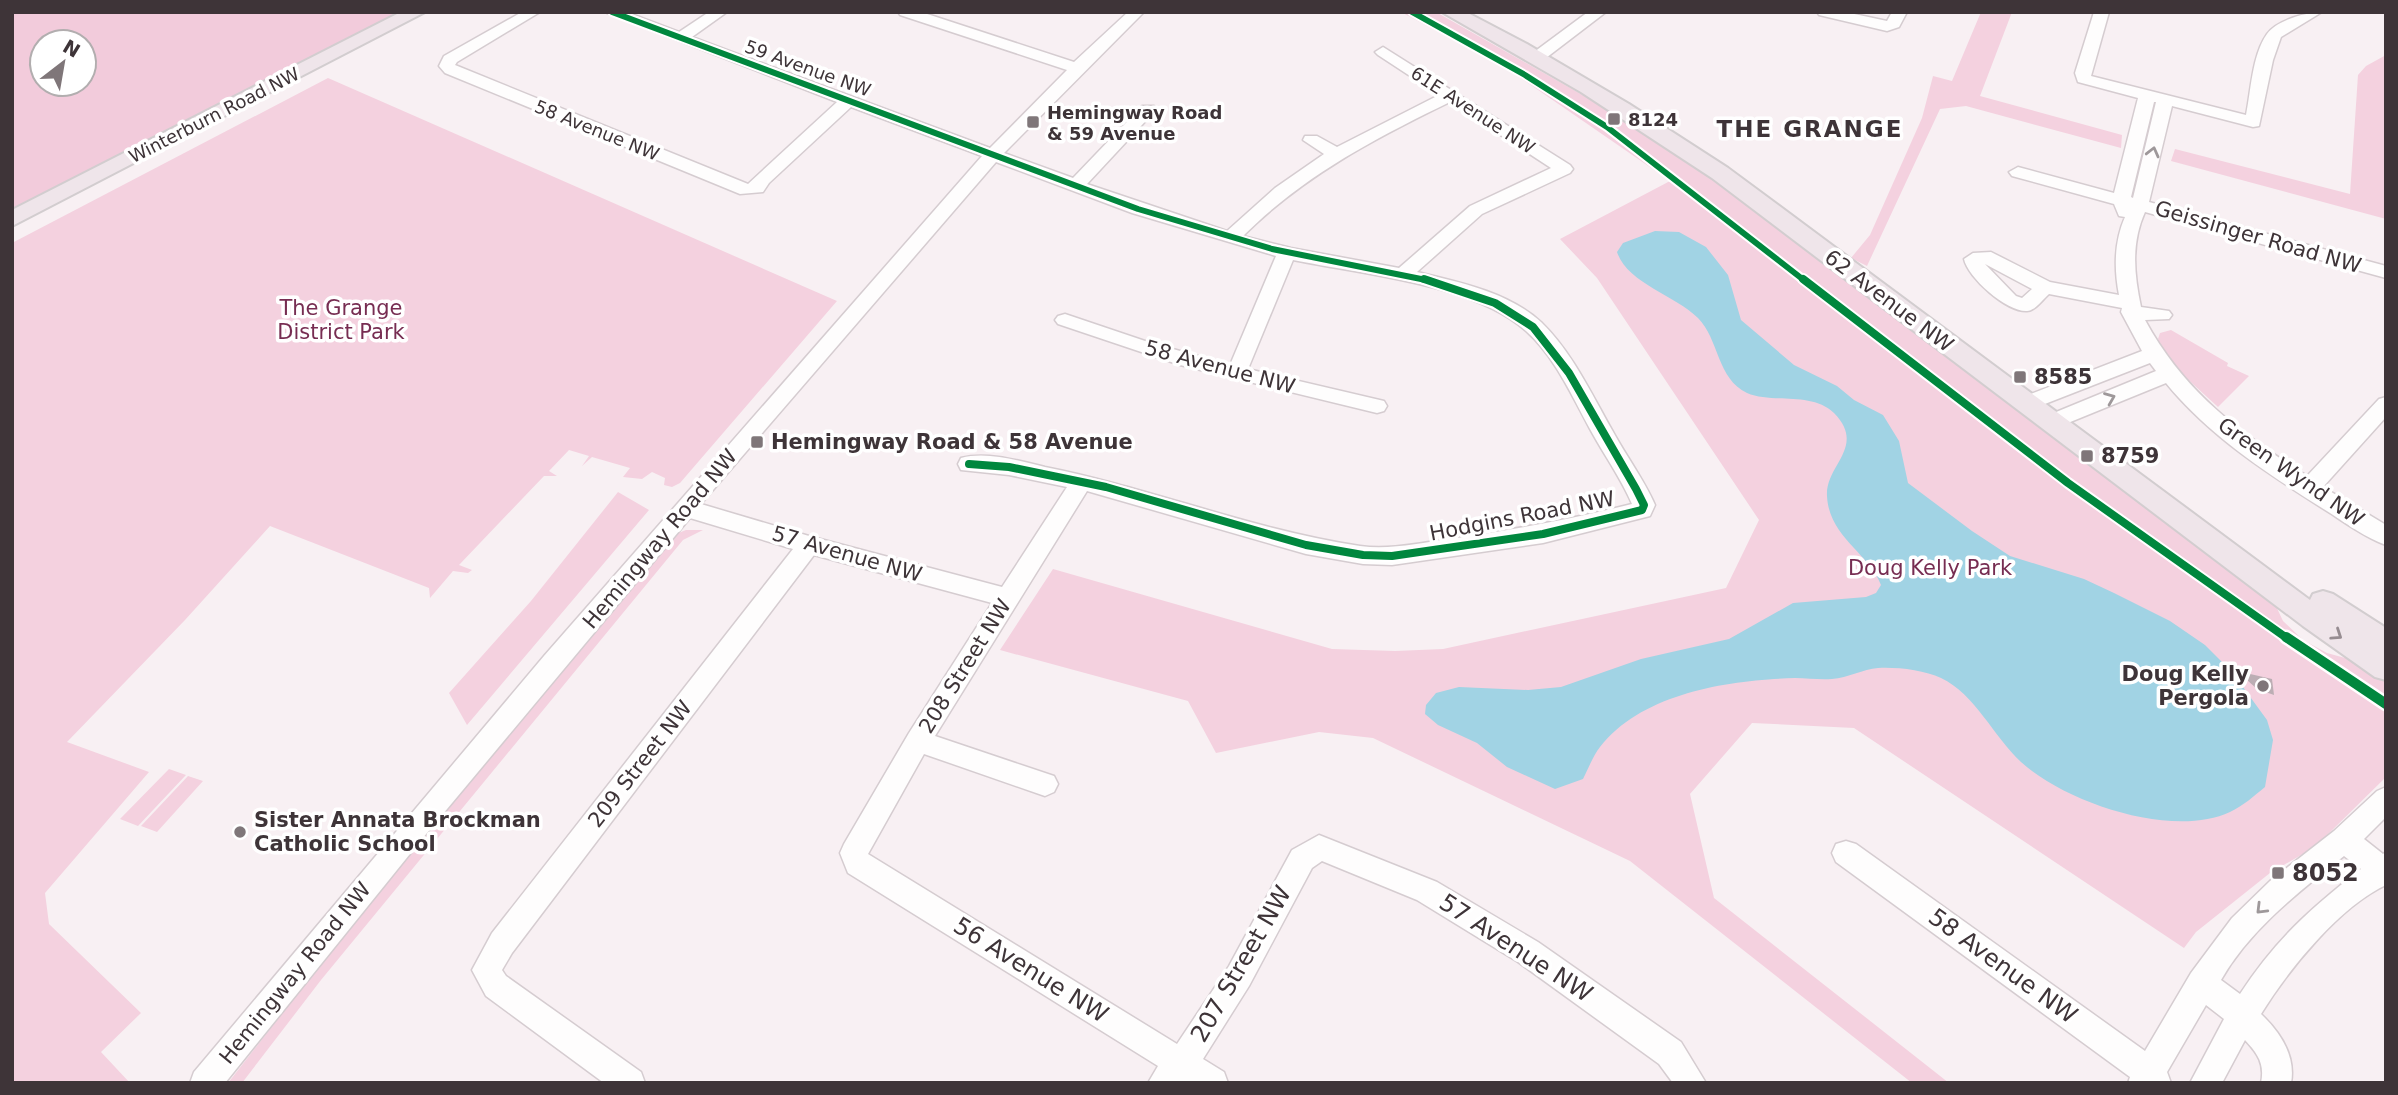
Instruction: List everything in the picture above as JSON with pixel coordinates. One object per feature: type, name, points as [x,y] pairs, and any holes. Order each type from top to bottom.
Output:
[{"type":"main road","name":"Winterburn Road NW","points":[[12,219],[416,12]]},
{"type":"main road","name":"62 Avenue NW","points":[[1451,12],[1540,56]]},
{"type":"main road","name":"62 Avenue NW","points":[[1466,12],[1540,56],[1720,173],[2025,404],[2313,618],[2386,668]]},
{"type":"main road","name":"62 Avenue NW","points":[[2106,462],[2386,644]]},
{"type":"street","name":"58 Avenue NW","points":[[533,12],[450,59],[447,66],[451,70],[746,190],[757,188],[762,180],[849,100]]},
{"type":"street","name":"59 Avenue NW","points":[[612,12],[993,154]]},
{"type":"street","points":[[681,37],[720,12]]},
{"type":"street","points":[[905,12],[1077,68]]},
{"type":"street","points":[[1540,56],[1573,28],[1599,12]]},
{"type":"street","points":[[1824,12],[1888,26],[1894,24],[1900,12]]},
{"type":"street","points":[[2102,12],[2083,73],[2084,79],[2253,122],[2265,60],[2274,35],[2303,14]]},
{"type":"street","name":"Hemingway Road NW","points":[[205,1083],[302,962],[686,508],[993,154],[1077,68],[1136,13]]},
{"type":"street","name":"61E Avenue NW","points":[[1383,52],[1564,169],[1476,210],[1401,276]]},
{"type":"street","points":[[1231,238],[1280,190],[1335,153],[1450,96]]},
{"type":"street","points":[[2129,307],[2125,274],[2131,201],[2147,96]]},
{"type":"street","points":[[2131,201],[2165,100]]},
{"type":"street","points":[[1077,184],[1148,109]]},
{"type":"street","points":[[1311,140],[1335,153]]},
{"type":"street","name":"Hodgins Road NW","points":[[969,464],[1009,467],[1081,482],[1306,545],[1363,555],[1392,556],[1543,534],[1642,510],[1644,505],[1558,358],[1536,329],[1520,316],[1482,296],[1441,284],[1287,253],[1231,238],[1138,209],[993,154]]},
{"type":"street","points":[[2018,172],[2131,201]]},
{"type":"street","name":"Geissinger Road NW","points":[[2131,201],[2386,272]]},
{"type":"street","points":[[1237,372],[1287,253]]},
{"type":"street","points":[[2045,287],[2162,315]]},
{"type":"street","name":"Green Wynd NW","points":[[2129,307],[2152,355],[2199,407],[2308,489],[2386,536]]},
{"type":"street","name":"58 Avenue NW","points":[[1065,320],[1113,338],[1377,407]]},
{"type":"street","points":[[2025,404],[2152,355]]},
{"type":"street","points":[[2051,422],[2168,374]]},
{"type":"street","points":[[2308,489],[2386,404]]},
{"type":"street","name":"208 Street NW","points":[[854,853],[918,741],[1081,482]]},
{"type":"street","name":"57 Avenue NW","points":[[686,508],[809,545],[1008,598]]},
{"type":"street","name":"209 Street NW","points":[[630,1083],[496,986],[486,970],[502,943],[809,545]]},
{"type":"street","points":[[918,741],[1045,784]]},
{"type":"street","points":[[2149,1079],[2218,957],[2271,899],[2344,841],[2386,799]]},
{"type":"street","points":[[2206,1083],[2242,1013],[2274,969],[2315,922],[2384,869],[2344,841]]},
{"type":"street","name":"57 Avenue NW","points":[[1319,847],[1427,891],[1528,951],[1671,1053],[1691,1083]]},
{"type":"street","name":"207 Street NW","points":[[1173,1073],[1219,1008],[1302,859],[1319,847]]},
{"type":"street","name":"56 Avenue NW","points":[[854,853],[858,864],[1173,1073],[1213,1083]]},
{"type":"street","name":"58 Avenue NW","points":[[1846,853],[2149,1079]]},
{"type":"street","points":[[2201,983],[2242,1013],[2275,1056],[2280,1068],[2276,1083]]},
{"type":"green space","name":"Doug Kelly Park","points":[[1401,12],[1436,12],[1609,110],[1697,168],[2275,604],[2283,621],[2303,640],[2327,653],[2356,661],[2386,677],[2386,777],[2315,847],[2270,873],[2196,932],[2184,948],[1854,728],[1752,723],[1690,794],[1714,898],[1949,1083],[1912,1083],[1630,861],[1373,738],[1319,732],[1216,753],[1188,701],[1000,650],[1053,569],[1332,649],[1395,651],[1443,649],[1726,588],[1759,520],[1597,278],[1560,239],[1670,181],[1509,70]]},
{"type":"green space","points":[[1981,12],[2012,12],[1980,96],[2122,135],[2121,148],[1966,106],[1940,109],[1867,266],[1851,258],[1870,235],[1922,118],[1933,76],[1952,81]]},
{"type":"green space","points":[[2386,55],[2386,219],[2171,161],[2175,149],[2350,194],[2358,75],[2366,66]]},
{"type":"green space","name":"The Grange District Park","points":[[328,78],[837,301],[680,483],[672,487],[664,485],[665,478],[652,472],[642,479],[623,477],[630,468],[592,457],[582,466],[589,456],[569,450],[549,471],[557,476],[544,476],[459,565],[472,570],[468,573],[453,571],[430,598],[429,588],[270,526],[185,620],[67,742],[149,772],[45,893],[49,924],[141,1013],[101,1052],[130,1083],[12,1083],[12,243]]},
{"type":"green space","points":[[2171,330],[2228,363],[2227,366],[2249,376],[2218,407],[2183,375],[2160,344],[2160,333]]},
{"type":"green space","points":[[618,492],[649,510],[467,725],[449,693],[531,601]]},
{"type":"green space","points":[[686,530],[703,530],[683,540],[321,980],[242,1083],[228,1083],[366,906],[676,534]]},
{"type":"green space","points":[[169,769],[186,775],[138,826],[120,819]]},
{"type":"green space","points":[[188,776],[203,781],[157,832],[141,826]]},
{"type":"shaded area","points":[[12,12],[405,12],[12,211]]},
{"type":"water","points":[[1655,231],[1679,232],[1706,247],[1728,275],[1741,320],[1794,365],[1837,386],[1854,400],[1883,415],[1899,441],[1908,483],[2010,556],[2084,579],[2170,621],[2205,645],[2232,672],[2267,720],[2273,740],[2265,787],[2235,810],[2206,819],[2151,819],[2092,803],[2065,791],[2021,762],[1974,705],[1953,685],[1934,675],[1902,669],[1872,669],[1832,679],[1795,678],[1743,682],[1689,693],[1639,713],[1618,728],[1597,751],[1583,779],[1555,789],[1507,767],[1477,743],[1438,725],[1425,714],[1426,705],[1436,693],[1459,687],[1528,690],[1561,687],[1641,659],[1729,639],[1793,603],[1866,597],[1876,593],[1881,585],[1875,573],[1834,523],[1829,510],[1828,485],[1846,446],[1847,436],[1843,425],[1834,413],[1814,402],[1757,396],[1737,387],[1724,369],[1705,327],[1698,318],[1641,280],[1622,263],[1617,252],[1623,243]]},
{"type":"building","name":"Doug Kelly Pergola","points":[[2237,671],[2272,679],[2274,695],[2257,689]]},
{"type":"cycle path","points":[[612,12],[1138,209],[1272,249],[1439,283],[1495,303],[1520,316],[1546,340],[1558,356],[1632,480],[1644,505],[1642,510],[1543,534],[1392,556],[1363,555],[1306,545],[1106,487],[1009,467],[969,464]]},
{"type":"cycle path","points":[[1412,12],[1525,75],[1607,127],[1883,343],[2068,483],[2257,618],[2386,704]]},
{"type":"place","name":"8124","points":[[1614,119]]},
{"type":"place","name":"Hemingway Road & 59 Avenue","points":[[1033,122]]},
{"type":"place","name":"8585","points":[[2020,377]]},
{"type":"place","name":"Hemingway Road & 58 Avenue","points":[[757,442]]},
{"type":"place","name":"8759","points":[[2087,456]]},
{"type":"place","name":"Doug Kelly Pergola","points":[[2263,686]]},
{"type":"place","name":"Sister Annata Brockman Catholic School","points":[[240,832]]},
{"type":"place","name":"8052","points":[[2278,873]]},
{"type":"district","name":"THE GRANGE","points":[[1810,129]]}]
